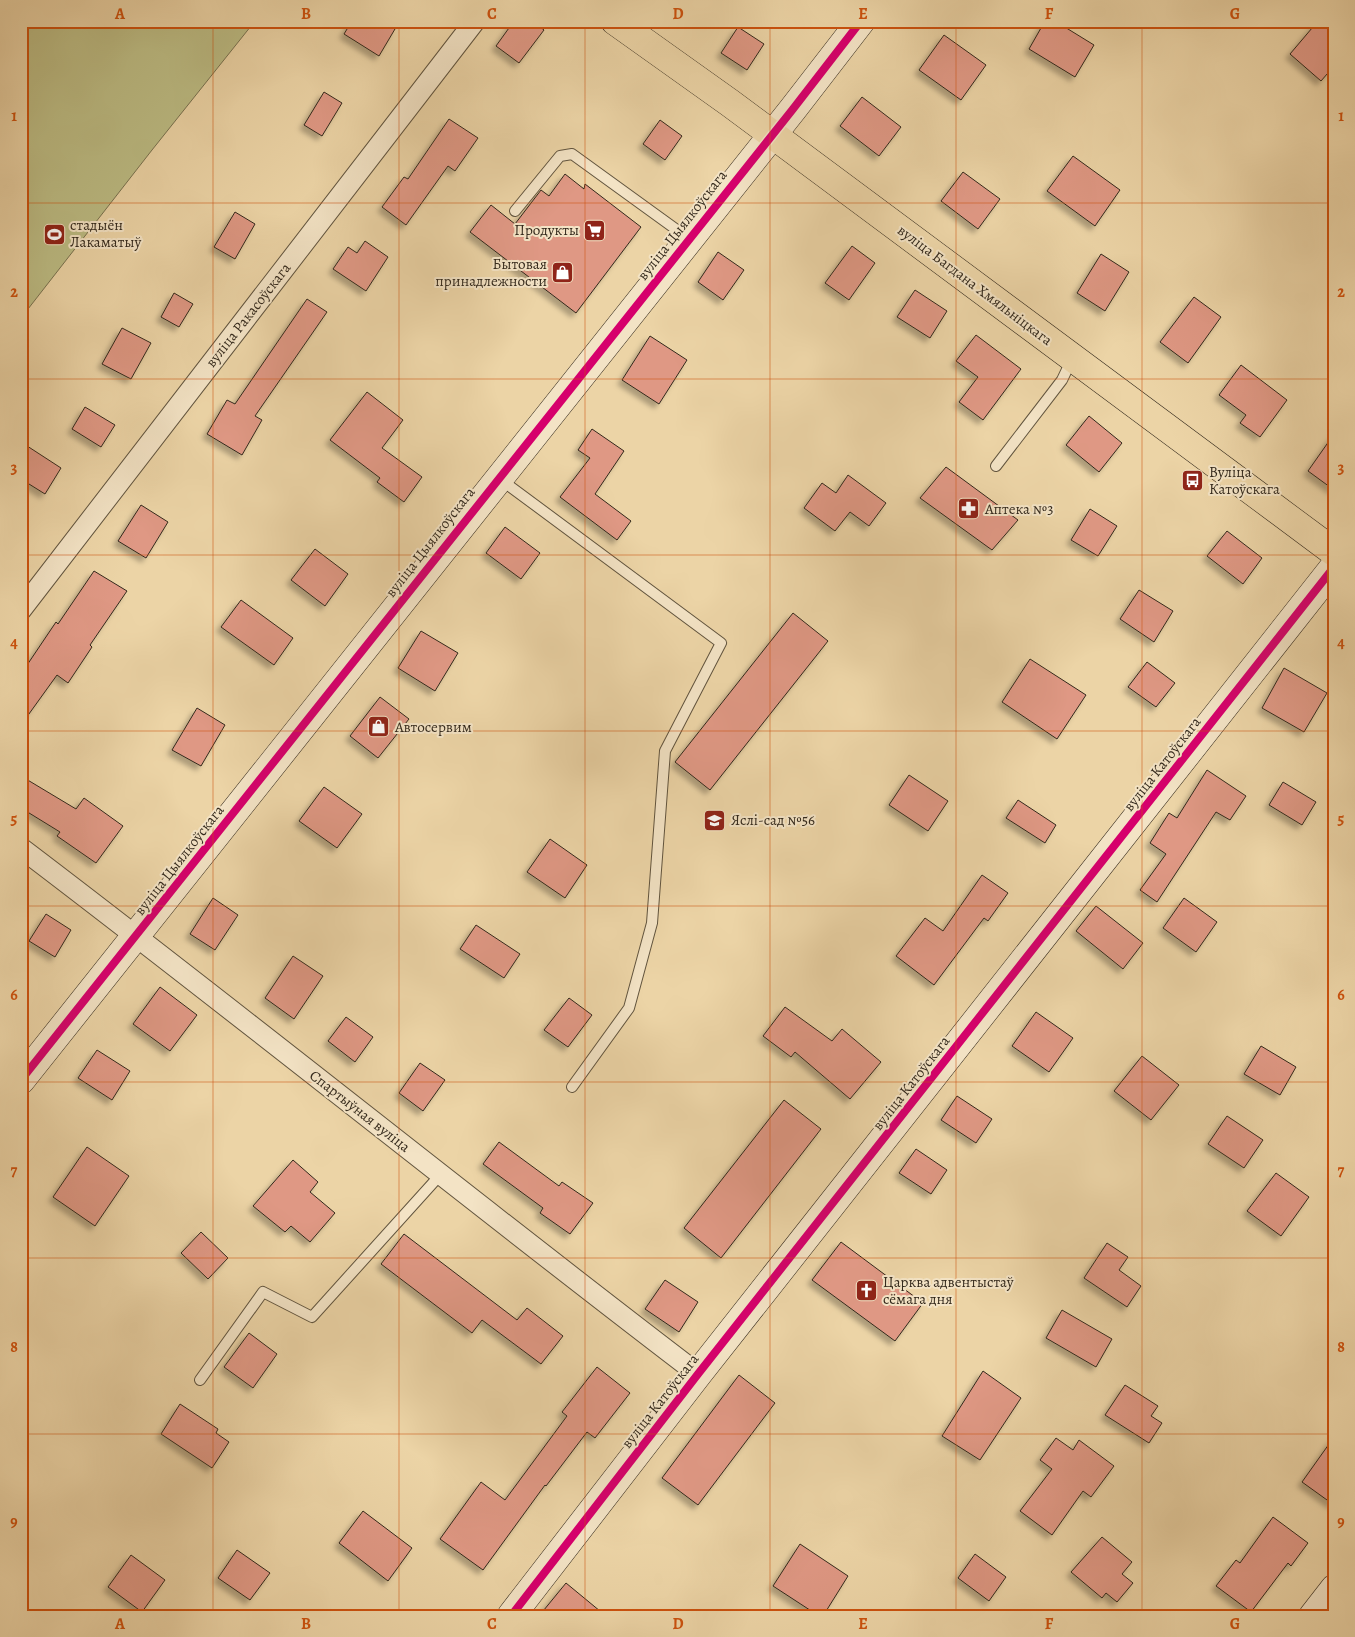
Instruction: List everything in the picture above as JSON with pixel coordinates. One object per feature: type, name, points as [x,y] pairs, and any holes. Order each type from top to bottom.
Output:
[{"type":"main road","name":"вуліца Багдана Хмяльніцкага","points":[[614,21],[730,103],[1334,552]]},
{"type":"street","name":"вуліца Ракасоўскага","points":[[21,610],[475,21]]},
{"type":"street","name":"вуліца Цыялкоўскага","points":[[21,1080],[772,135],[860,21]]},
{"type":"street","name":"вуліца Катоўскага","points":[[511,1616],[698,1374],[1334,567]]},
{"type":"street","name":"Спартыўная вуліца","points":[[21,848],[136,935],[574,1280],[698,1374]]},
{"type":"street","points":[[1313,1616],[1334,1589]]},
{"type":"lane","points":[[515,211],[560,156],[572,154],[689,239]]},
{"type":"lane","points":[[996,466],[1062,380],[1073,358]]},
{"type":"lane","points":[[499,478],[720,643],[665,751],[652,923],[630,1008],[572,1086]]},
{"type":"lane","points":[[200,1380],[263,1292],[312,1317],[440,1174]]},
{"type":"green space","name":"стадыён Лакаматыў","points":[[21,21],[255,21],[21,318]]},
{"type":"building","points":[[352,21],[382,21],[395,29],[379,56],[344,34]]},
{"type":"building","points":[[514,21],[533,21],[544,30],[519,63],[496,46]]},
{"type":"building","points":[[1045,21],[1055,21],[1094,45],[1075,77],[1029,49]]},
{"type":"building","points":[[1318,21],[1334,21],[1334,66],[1321,81],[1290,54]]},
{"type":"building","points":[[738,27],[764,44],[747,70],[721,53]]},
{"type":"building","points":[[944,35],[986,65],[961,100],[919,70]]},
{"type":"building","points":[[324,92],[342,103],[322,136],[304,125]]},
{"type":"building","points":[[862,97],[901,127],[879,156],[840,126]]},
{"type":"building","points":[[449,119],[478,138],[455,171],[448,166],[406,225],[382,207],[404,177],[408,179]]},
{"type":"building","points":[[660,120],[682,136],[665,160],[643,144]]},
{"type":"building","points":[[1073,156],[1120,190],[1095,226],[1047,191]]},
{"type":"building","points":[[963,172],[1000,199],[978,229],[941,201]]},
{"type":"building","points":[[565,174],[584,189],[585,184],[641,227],[576,313],[470,232],[491,205],[515,224],[541,190],[549,196]]},
{"type":"building","points":[[235,212],[255,224],[235,259],[214,247]]},
{"type":"building","points":[[365,241],[388,257],[366,291],[333,269],[348,247],[357,253]]},
{"type":"building","points":[[852,246],[875,263],[849,300],[825,283]]},
{"type":"building","points":[[718,252],[744,270],[723,300],[698,282]]},
{"type":"building","points":[[1101,254],[1129,272],[1105,311],[1077,293]]},
{"type":"building","points":[[915,290],[947,311],[930,338],[897,317]]},
{"type":"building","points":[[174,293],[193,304],[179,327],[161,317]]},
{"type":"building","points":[[1194,297],[1221,317],[1188,363],[1160,342]]},
{"type":"building","points":[[307,299],[327,312],[255,416],[262,420],[242,455],[207,434],[227,400],[235,404]]},
{"type":"building","points":[[122,328],[151,343],[131,379],[102,364]]},
{"type":"building","points":[[976,335],[1021,369],[983,420],[959,402],[978,377],[956,361]]},
{"type":"building","points":[[650,336],[687,360],[659,404],[622,380]]},
{"type":"building","points":[[1241,365],[1287,400],[1260,437],[1240,423],[1246,415],[1219,395]]},
{"type":"building","points":[[367,392],[403,420],[382,448],[422,477],[404,502],[377,482],[380,478],[330,440]]},
{"type":"building","points":[[85,407],[115,425],[101,447],[72,429]]},
{"type":"building","points":[[1089,416],[1122,443],[1099,472],[1066,445]]},
{"type":"building","points":[[592,429],[624,451],[595,494],[631,521],[617,540],[560,497],[590,458],[578,450]]},
{"type":"building","points":[[1334,434],[1334,490],[1308,471]]},
{"type":"building","points":[[21,442],[61,468],[45,494],[21,479]]},
{"type":"building","name":"Аптека №3","points":[[946,467],[1018,520],[992,550],[920,498]]},
{"type":"building","points":[[848,475],[886,503],[869,526],[850,512],[835,531],[804,508],[822,483],[836,493]]},
{"type":"building","points":[[141,505],[168,522],[146,558],[118,541]]},
{"type":"building","points":[[1090,509],[1117,526],[1098,556],[1071,540]]},
{"type":"building","points":[[505,527],[540,553],[521,579],[486,553]]},
{"type":"building","points":[[1227,531],[1262,558],[1243,584],[1207,556]]},
{"type":"building","points":[[315,549],[348,574],[325,606],[291,580]]},
{"type":"building","points":[[94,571],[127,591],[90,645],[92,647],[68,683],[57,675],[21,725],[21,674],[56,622],[58,624]]},
{"type":"building","points":[[1139,590],[1173,611],[1154,642],[1120,619]]},
{"type":"building","points":[[241,600],[293,638],[274,665],[221,627]]},
{"type":"building","points":[[793,613],[828,641],[710,790],[675,762]]},
{"type":"building","points":[[421,631],[458,653],[435,691],[398,668]]},
{"type":"building","points":[[1030,659],[1086,695],[1057,739],[1002,702]]},
{"type":"building","points":[[1147,662],[1175,683],[1156,707],[1128,687]]},
{"type":"building","points":[[1284,668],[1327,693],[1304,732],[1262,708]]},
{"type":"building","name":"Автосервим","points":[[380,697],[409,719],[378,758],[350,736]]},
{"type":"building","points":[[197,708],[225,725],[201,766],[172,750]]},
{"type":"building","points":[[1207,770],[1246,796],[1230,820],[1216,812],[1157,902],[1140,890],[1166,854],[1150,843],[1169,813],[1177,818]]},
{"type":"building","points":[[909,775],[948,801],[928,831],[889,805]]},
{"type":"building","points":[[21,776],[76,809],[84,798],[123,826],[96,863],[57,836],[60,832],[21,808]]},
{"type":"building","points":[[1283,782],[1316,802],[1302,825],[1269,805]]},
{"type":"building","points":[[324,787],[362,814],[337,848],[299,821]]},
{"type":"building","points":[[1018,800],[1056,825],[1045,843],[1006,818]]},
{"type":"building","points":[[550,839],[587,865],[565,898],[527,872]]},
{"type":"building","points":[[982,875],[1008,893],[988,921],[984,918],[934,985],[896,956],[925,918],[943,931]]},
{"type":"building","points":[[213,898],[238,915],[215,950],[190,934]]},
{"type":"building","points":[[1184,898],[1217,922],[1196,952],[1163,928]]},
{"type":"building","points":[[1096,906],[1143,943],[1123,969],[1076,931]]},
{"type":"building","points":[[46,914],[71,930],[55,957],[29,941]]},
{"type":"building","points":[[476,925],[520,954],[504,978],[460,949]]},
{"type":"building","points":[[293,956],[323,976],[294,1019],[265,998]]},
{"type":"building","points":[[160,987],[197,1015],[170,1051],[133,1024]]},
{"type":"building","points":[[569,998],[592,1015],[568,1047],[544,1030]]},
{"type":"building","points":[[785,1007],[832,1041],[842,1029],[881,1062],[850,1099],[795,1052],[791,1057],[763,1036]]},
{"type":"building","points":[[1036,1012],[1073,1038],[1049,1072],[1012,1046]]},
{"type":"building","points":[[346,1017],[373,1037],[355,1062],[328,1041]]},
{"type":"building","points":[[1261,1046],[1296,1067],[1280,1095],[1244,1074]]},
{"type":"building","points":[[97,1050],[130,1071],[112,1100],[78,1078]]},
{"type":"building","points":[[1142,1056],[1179,1085],[1151,1120],[1114,1091]]},
{"type":"building","points":[[420,1063],[445,1080],[423,1111],[399,1093]]},
{"type":"building","points":[[957,1096],[992,1119],[976,1143],[941,1120]]},
{"type":"building","points":[[784,1100],[821,1129],[721,1258],[684,1228]]},
{"type":"building","points":[[1227,1116],[1263,1140],[1244,1168],[1208,1144]]},
{"type":"building","points":[[499,1142],[559,1186],[562,1182],[593,1203],[570,1234],[540,1213],[543,1208],[483,1164]]},
{"type":"building","points":[[87,1147],[129,1176],[95,1226],[53,1197]]},
{"type":"building","points":[[916,1149],[947,1170],[931,1194],[899,1173]]},
{"type":"building","points":[[293,1160],[318,1182],[310,1192],[335,1213],[310,1242],[291,1226],[285,1232],[253,1206]]},
{"type":"building","points":[[1276,1173],[1309,1197],[1281,1236],[1247,1211]]},
{"type":"building","points":[[201,1232],[228,1258],[208,1279],[181,1253]]},
{"type":"building","points":[[404,1234],[517,1320],[527,1308],[563,1336],[541,1364],[482,1320],[472,1333],[381,1264]]},
{"type":"building","name":"Царква адвентыстаў сёмага дня","points":[[841,1242],[923,1303],[895,1341],[812,1280]]},
{"type":"building","points":[[1107,1243],[1128,1257],[1119,1270],[1141,1286],[1127,1307],[1084,1278]]},
{"type":"building","points":[[665,1280],[698,1302],[679,1332],[645,1309]]},
{"type":"building","points":[[1062,1310],[1112,1339],[1096,1367],[1046,1338]]},
{"type":"building","points":[[249,1333],[277,1354],[253,1388],[224,1367]]},
{"type":"building","points":[[597,1367],[630,1393],[595,1438],[587,1432],[545,1485],[483,1570],[440,1539],[481,1482],[505,1500],[567,1416],[562,1412]]},
{"type":"building","points":[[983,1371],[1021,1398],[980,1460],[942,1436]]},
{"type":"building","points":[[739,1375],[775,1403],[698,1505],[662,1478]]},
{"type":"building","points":[[1125,1385],[1158,1406],[1151,1416],[1162,1423],[1149,1443],[1105,1415]]},
{"type":"building","points":[[180,1404],[218,1429],[216,1433],[229,1442],[212,1468],[161,1434]]},
{"type":"building","points":[[1334,1437],[1334,1505],[1302,1482]]},
{"type":"building","points":[[1056,1438],[1073,1450],[1079,1440],[1114,1466],[1091,1497],[1083,1491],[1052,1535],[1020,1511],[1052,1469],[1040,1460]]},
{"type":"building","points":[[363,1511],[412,1548],[388,1581],[339,1543]]},
{"type":"building","points":[[1273,1517],[1308,1543],[1291,1566],[1288,1563],[1251,1612],[1216,1586],[1236,1560],[1240,1563]]},
{"type":"building","points":[[1102,1537],[1132,1562],[1122,1574],[1133,1583],[1117,1602],[1106,1593],[1102,1598],[1071,1572]]},
{"type":"building","points":[[800,1544],[848,1576],[823,1616],[819,1616],[773,1586]]},
{"type":"building","points":[[237,1550],[270,1573],[250,1600],[218,1578]]},
{"type":"building","points":[[975,1554],[1006,1577],[989,1601],[958,1578]]},
{"type":"building","points":[[131,1555],[165,1580],[142,1612],[108,1587]]},
{"type":"building","points":[[566,1583],[606,1616],[539,1616]]},
{"type":"cycle path","points":[[21,1080],[861,21]]},
{"type":"cycle path","points":[[511,1616],[698,1374],[1334,567]]},
{"type":"place","name":"Продукты","points":[[595,230]]},
{"type":"place","name":"стадыён Лакаматыў","points":[[54,234]]},
{"type":"place","name":"Бытовая принадлежности","points":[[563,273]]},
{"type":"place","name":"Вуліца Катоўскага","points":[[1193,481]]},
{"type":"place","name":"Аптека №3","points":[[969,509]]},
{"type":"place","name":"Автосервим","points":[[379,727]]},
{"type":"place","name":"Яслі-сад №56","points":[[715,820]]},
{"type":"place","name":"Царква адвентыстаў сёмага дня","points":[[867,1291]]}]
